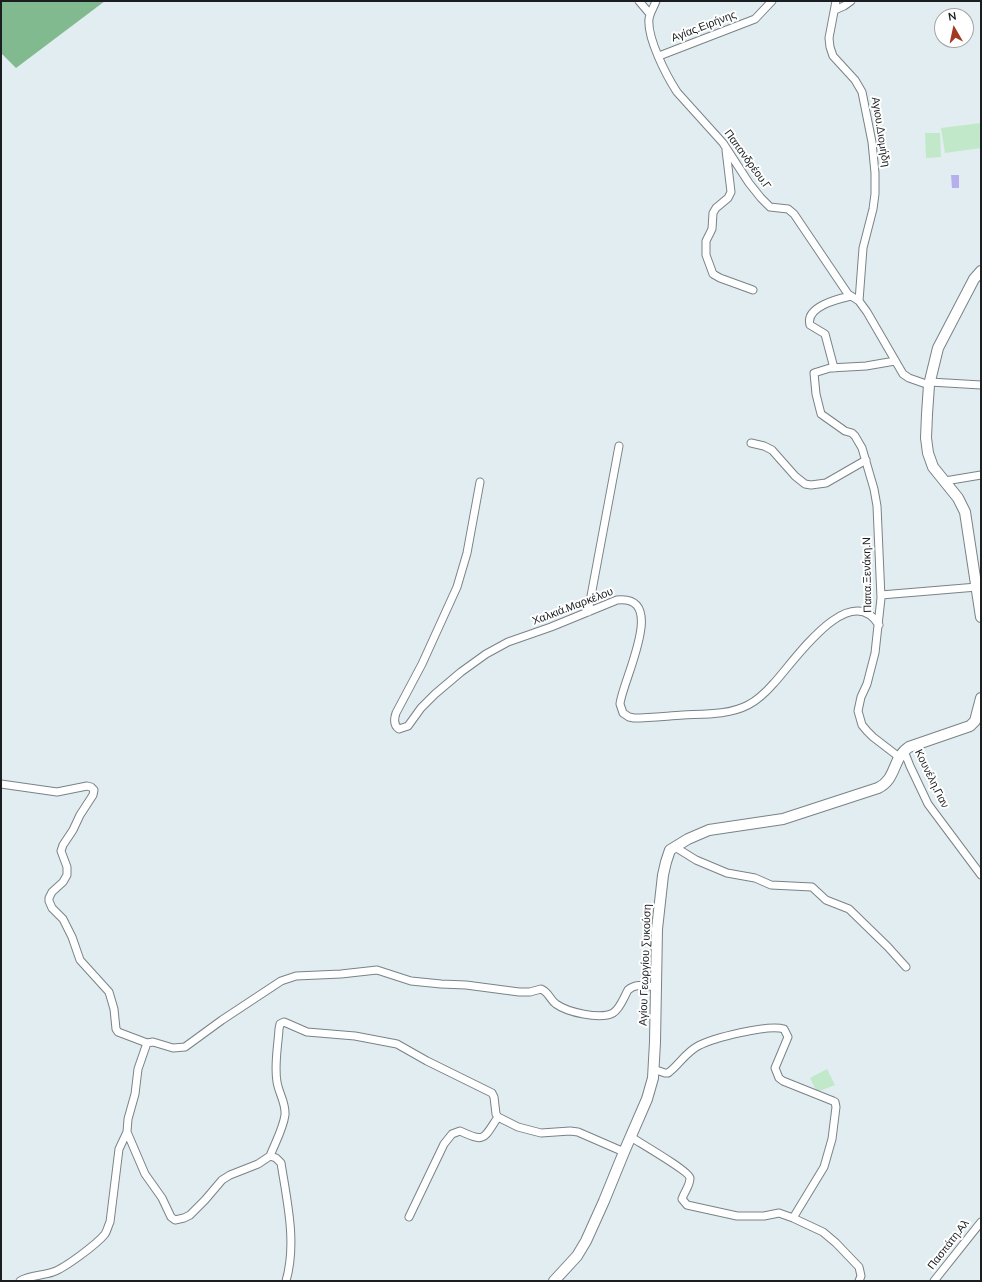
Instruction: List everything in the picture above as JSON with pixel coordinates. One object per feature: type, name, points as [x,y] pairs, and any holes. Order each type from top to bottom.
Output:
[{"type":"main road","points":[[981,271],[974,279],[938,348],[929,383],[927,414],[927,448],[933,467],[960,502],[964,512],[981,617]]},
{"type":"main road","points":[[675,847],[708,830],[783,819],[878,788],[888,781],[902,754],[915,745],[970,726],[975,721],[981,698]]},
{"type":"main road","name":"Αγίου Γεωργίου Συκούση","points":[[554,1281],[581,1250],[648,1099],[653,1069],[655,1042],[657,929],[663,875],[670,850],[675,847]]},
{"type":"street","points":[[638,1],[650,14],[656,1]]},
{"type":"street","name":"Αγίας.Ειρήνης","points":[[659,56],[755,20],[772,1]]},
{"type":"street","name":"Αγιου.Διομήδη","points":[[836,1],[829,38],[830,47],[833,56],[855,80],[862,92],[872,142],[875,173],[873,209],[863,248],[860,301]]},
{"type":"street","points":[[835,10],[851,1]]},
{"type":"street","name":"Παπανδρέου.Γ","points":[[650,14],[650,32],[659,56],[677,92],[723,143],[749,183],[767,205],[772,208],[788,209],[794,214],[851,296],[860,301],[885,340],[895,361],[905,376],[929,383],[981,385]]},
{"type":"street","points":[[725,148],[731,192],[728,198],[716,208],[713,213],[712,229],[706,241],[706,255],[713,274],[753,290]]},
{"type":"street","points":[[851,296],[830,302],[815,310],[809,319],[810,325],[823,332],[826,337],[834,368],[866,366],[895,361]]},
{"type":"street","name":"Παπα.Ξενάκη.Ν","points":[[834,368],[814,373],[816,394],[821,414],[845,431],[854,434],[862,448],[866,460],[877,506],[882,595],[872,668],[861,697],[858,710],[862,725],[867,731],[873,737],[902,754]]},
{"type":"street","points":[[751,443],[764,446],[772,450],[795,476],[805,484],[811,486],[826,483],[866,460]]},
{"type":"street","points":[[588,612],[619,446]]},
{"type":"street","points":[[945,481],[981,475]]},
{"type":"street","name":"Χαλκιά.Μαρκέλου","points":[[480,482],[462,571],[457,587],[422,664],[396,713],[394,722],[397,728],[402,729],[408,726],[428,701],[446,684],[486,654],[508,642],[622,599],[634,602],[639,608],[642,621],[638,644],[620,704],[625,716],[634,718],[722,712],[746,706],[757,699],[774,684],[814,636],[830,621],[851,612],[865,612],[875,619],[879,625]]},
{"type":"street","points":[[882,595],[976,587]]},
{"type":"street","name":"Κουνέλη.Γιαν","points":[[902,754],[910,766],[928,804],[981,875]]},
{"type":"street","points":[[1,784],[56,792],[87,786],[94,790],[93,796],[80,815],[62,848],[62,854],[67,867],[67,875],[63,882],[52,892],[49,898],[50,904],[63,919],[80,960],[109,992],[114,1010],[116,1029],[118,1032],[147,1043],[153,1042],[173,1048],[185,1047],[222,1020],[281,981],[296,976],[341,974],[377,970],[411,981],[498,988],[519,992],[530,992],[541,989],[547,992],[555,1004],[561,1007],[596,1016],[608,1015],[616,1011],[631,988],[638,986],[656,987]]},
{"type":"street","points":[[675,847],[696,860],[727,873],[755,878],[771,885],[812,887],[826,900],[849,908],[906,967]]},
{"type":"street","points":[[147,1043],[138,1069],[135,1094],[128,1119],[128,1132],[145,1174],[162,1198],[171,1217],[175,1220],[190,1215],[222,1180],[230,1175],[258,1164],[270,1156],[285,1114],[283,1100],[276,1078],[278,1030],[280,1024],[283,1022],[307,1032],[355,1036],[397,1044],[427,1061],[492,1093],[498,1117],[482,1138],[476,1139],[460,1131],[452,1134],[444,1144],[409,1217]]},
{"type":"street","points":[[653,1069],[668,1073],[687,1054],[698,1046],[713,1041],[749,1031],[777,1027],[784,1029],[788,1037],[775,1068],[779,1078],[787,1083],[835,1102],[836,1107],[832,1139],[824,1167],[793,1218]]},
{"type":"street","points":[[498,1117],[518,1127],[535,1132],[545,1133],[570,1130],[578,1132],[624,1152]]},
{"type":"street","points":[[20,1281],[51,1273],[60,1269],[84,1253],[105,1233],[110,1222],[119,1149],[128,1132]]},
{"type":"street","points":[[631,1137],[678,1166],[688,1174],[690,1179],[682,1199],[687,1205],[737,1216],[764,1216],[779,1213],[793,1218],[823,1232],[836,1243],[858,1267],[860,1276],[859,1281]]},
{"type":"street","points":[[270,1156],[276,1158],[281,1163],[288,1209],[291,1246],[290,1267],[286,1281]]},
{"type":"street","name":"Πασπάτη.Αλ","points":[[934,1281],[981,1222]]},
{"type":"green space","points":[[1,1],[105,1],[16,68],[1,53]]},
{"type":"green space","points":[[981,123],[981,148],[945,153],[941,128]]},
{"type":"green space","points":[[925,133],[940,133],[941,157],[926,158]]},
{"type":"green space","points":[[827,1069],[835,1085],[817,1092],[810,1078]]},
{"type":"shaded area","points":[[951,175],[959,175],[959,188],[952,188]]}]
